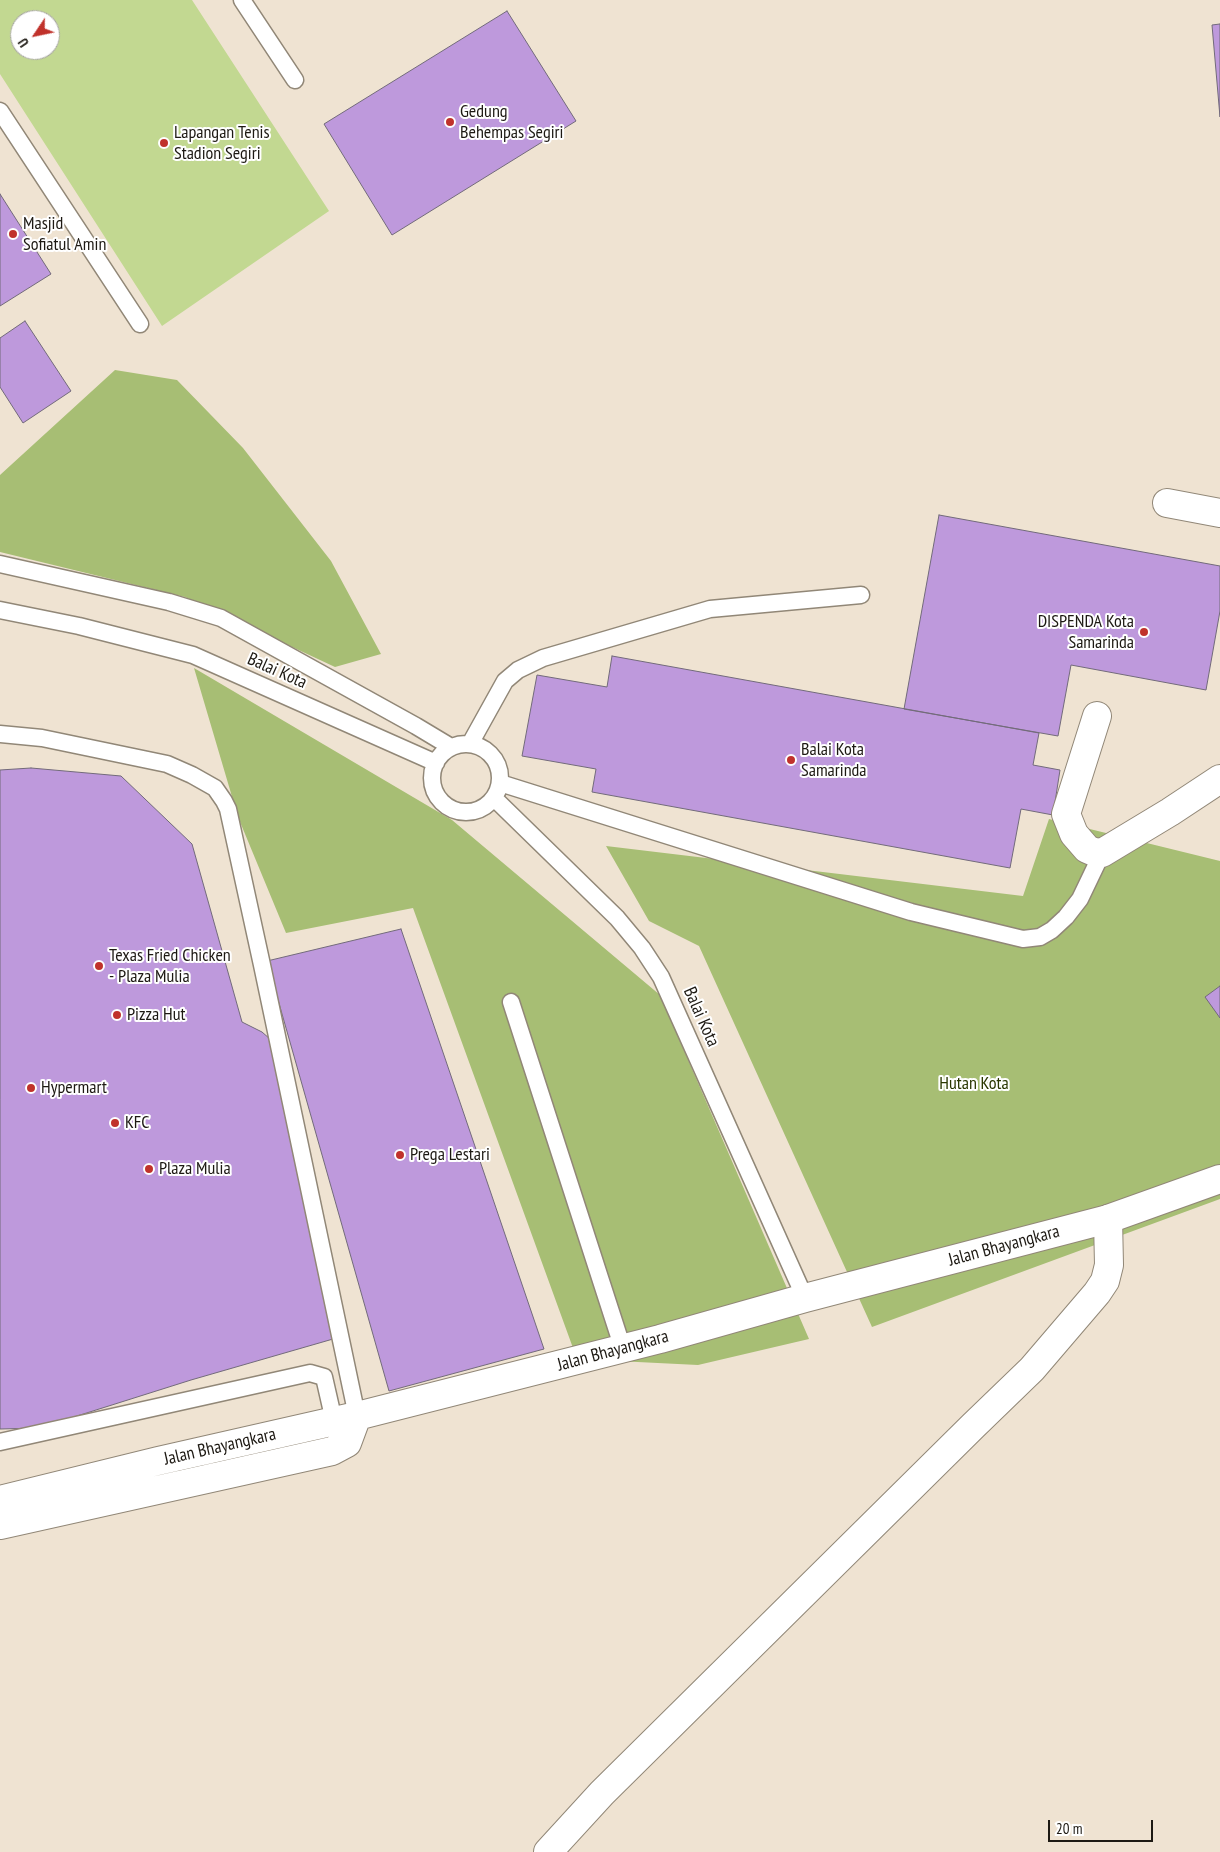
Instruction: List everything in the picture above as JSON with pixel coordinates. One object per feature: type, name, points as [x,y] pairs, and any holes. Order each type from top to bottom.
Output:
[{"type":"street","points":[[1167,503],[1220,513]]},
{"type":"street","points":[[1097,716],[1066,814],[1074,834],[1080,842],[1094,852],[1102,853],[1220,779]]},
{"type":"street","name":"Jalan Bhayangkara","points":[[0,1500],[346,1419],[623,1349],[805,1298],[1108,1219],[1220,1179]]},
{"type":"street","points":[[548,1852],[602,1793],[1032,1369],[1097,1293],[1105,1281],[1110,1266],[1108,1219]]},
{"type":"street","points":[[0,1525],[332,1451],[346,1443],[346,1419]]},
{"type":"lane","points":[[242,0],[295,80]]},
{"type":"lane","points":[[0,111],[140,324]]},
{"type":"lane","name":"Balai Kota","points":[[0,564],[169,602],[221,618],[451,747]]},
{"type":"lane","points":[[470,744],[505,682],[518,670],[543,658],[710,609],[861,595]]},
{"type":"lane","name":"Balai Kota","points":[[0,610],[88,628],[193,655],[436,763]]},
{"type":"lane","points":[[0,734],[42,738],[167,764],[215,788],[224,801],[228,809],[262,965],[346,1419]]},
{"type":"lane","points":[[470,744],[486,750],[498,765],[500,774],[497,790],[488,804],[471,811],[462,811],[445,804],[435,790],[432,781],[436,763],[442,754],[451,747],[470,744]]},
{"type":"lane","points":[[497,790],[911,912],[1023,939],[1040,937],[1052,930],[1066,917],[1080,899],[1102,853]]},
{"type":"lane","name":"Balai Kota","points":[[497,790],[617,918],[642,948],[661,976],[805,1298]]},
{"type":"lane","points":[[511,1002],[623,1349]]},
{"type":"lane","points":[[0,1442],[310,1373],[324,1377],[346,1419]]},
{"type":"green space","name":"Lapangan Tenis Stadion Segiri","points":[[0,0],[192,0],[329,211],[162,326],[0,74]]},
{"type":"green space","points":[[115,370],[177,380],[243,448],[331,561],[381,654],[335,667],[185,597],[0,552],[0,475]]},
{"type":"green space","points":[[194,668],[452,820],[660,995],[809,1339],[698,1365],[577,1359],[413,908],[286,933],[238,817]]},
{"type":"green space","name":"Hutan Kota","points":[[1049,819],[1220,861],[1220,1199],[872,1327],[699,946],[649,921],[606,846],[1023,896]]},
{"type":"building","name":"Gedung Behempas Segiri","points":[[507,11],[576,121],[392,235],[324,124]]},
{"type":"building","points":[[1220,24],[1220,117],[1212,25]]},
{"type":"building","name":"Masjid Sofiatul Amin","points":[[0,194],[51,274],[0,306]]},
{"type":"building","points":[[25,321],[71,391],[23,423],[0,387],[0,338]]},
{"type":"building","points":[[939,515],[1220,566],[1220,611],[1206,690],[1071,665],[1058,736],[904,709]]},
{"type":"building","name":"Balai Kota Samarinda","points":[[612,656],[1039,733],[1033,765],[1060,770],[1053,815],[1021,809],[1010,868],[592,792],[596,769],[522,756],[537,675],[607,687]]},
{"type":"building","name":"Plaza Mulia","points":[[31,768],[121,776],[192,844],[242,1022],[262,1032],[270,1039],[333,1339],[191,1380],[39,1428],[0,1429],[0,770]]},
{"type":"building","name":"Prega Lestari","points":[[401,929],[544,1349],[389,1391],[267,961]]},
{"type":"building","points":[[1220,986],[1220,1018],[1205,997]]},
{"type":"place","name":"Gedung Behempas Segiri","points":[[450,122]]},
{"type":"place","name":"Lapangan Tenis Stadion Segiri","points":[[164,143]]},
{"type":"place","name":"Masjid Sofiatul Amin","points":[[13,234]]},
{"type":"place","name":"DISPENDA Kota Samarinda","points":[[1144,632]]},
{"type":"place","name":"Balai Kota Samarinda","points":[[791,760]]},
{"type":"place","name":"Texas Fried Chicken - Plaza Mulia","points":[[99,966]]},
{"type":"place","name":"Pizza Hut","points":[[117,1015]]},
{"type":"place","name":"Hypermart","points":[[31,1088]]},
{"type":"place","name":"KFC","points":[[115,1123]]},
{"type":"place","name":"Prega Lestari","points":[[400,1155]]},
{"type":"place","name":"Plaza Mulia","points":[[149,1169]]}]
